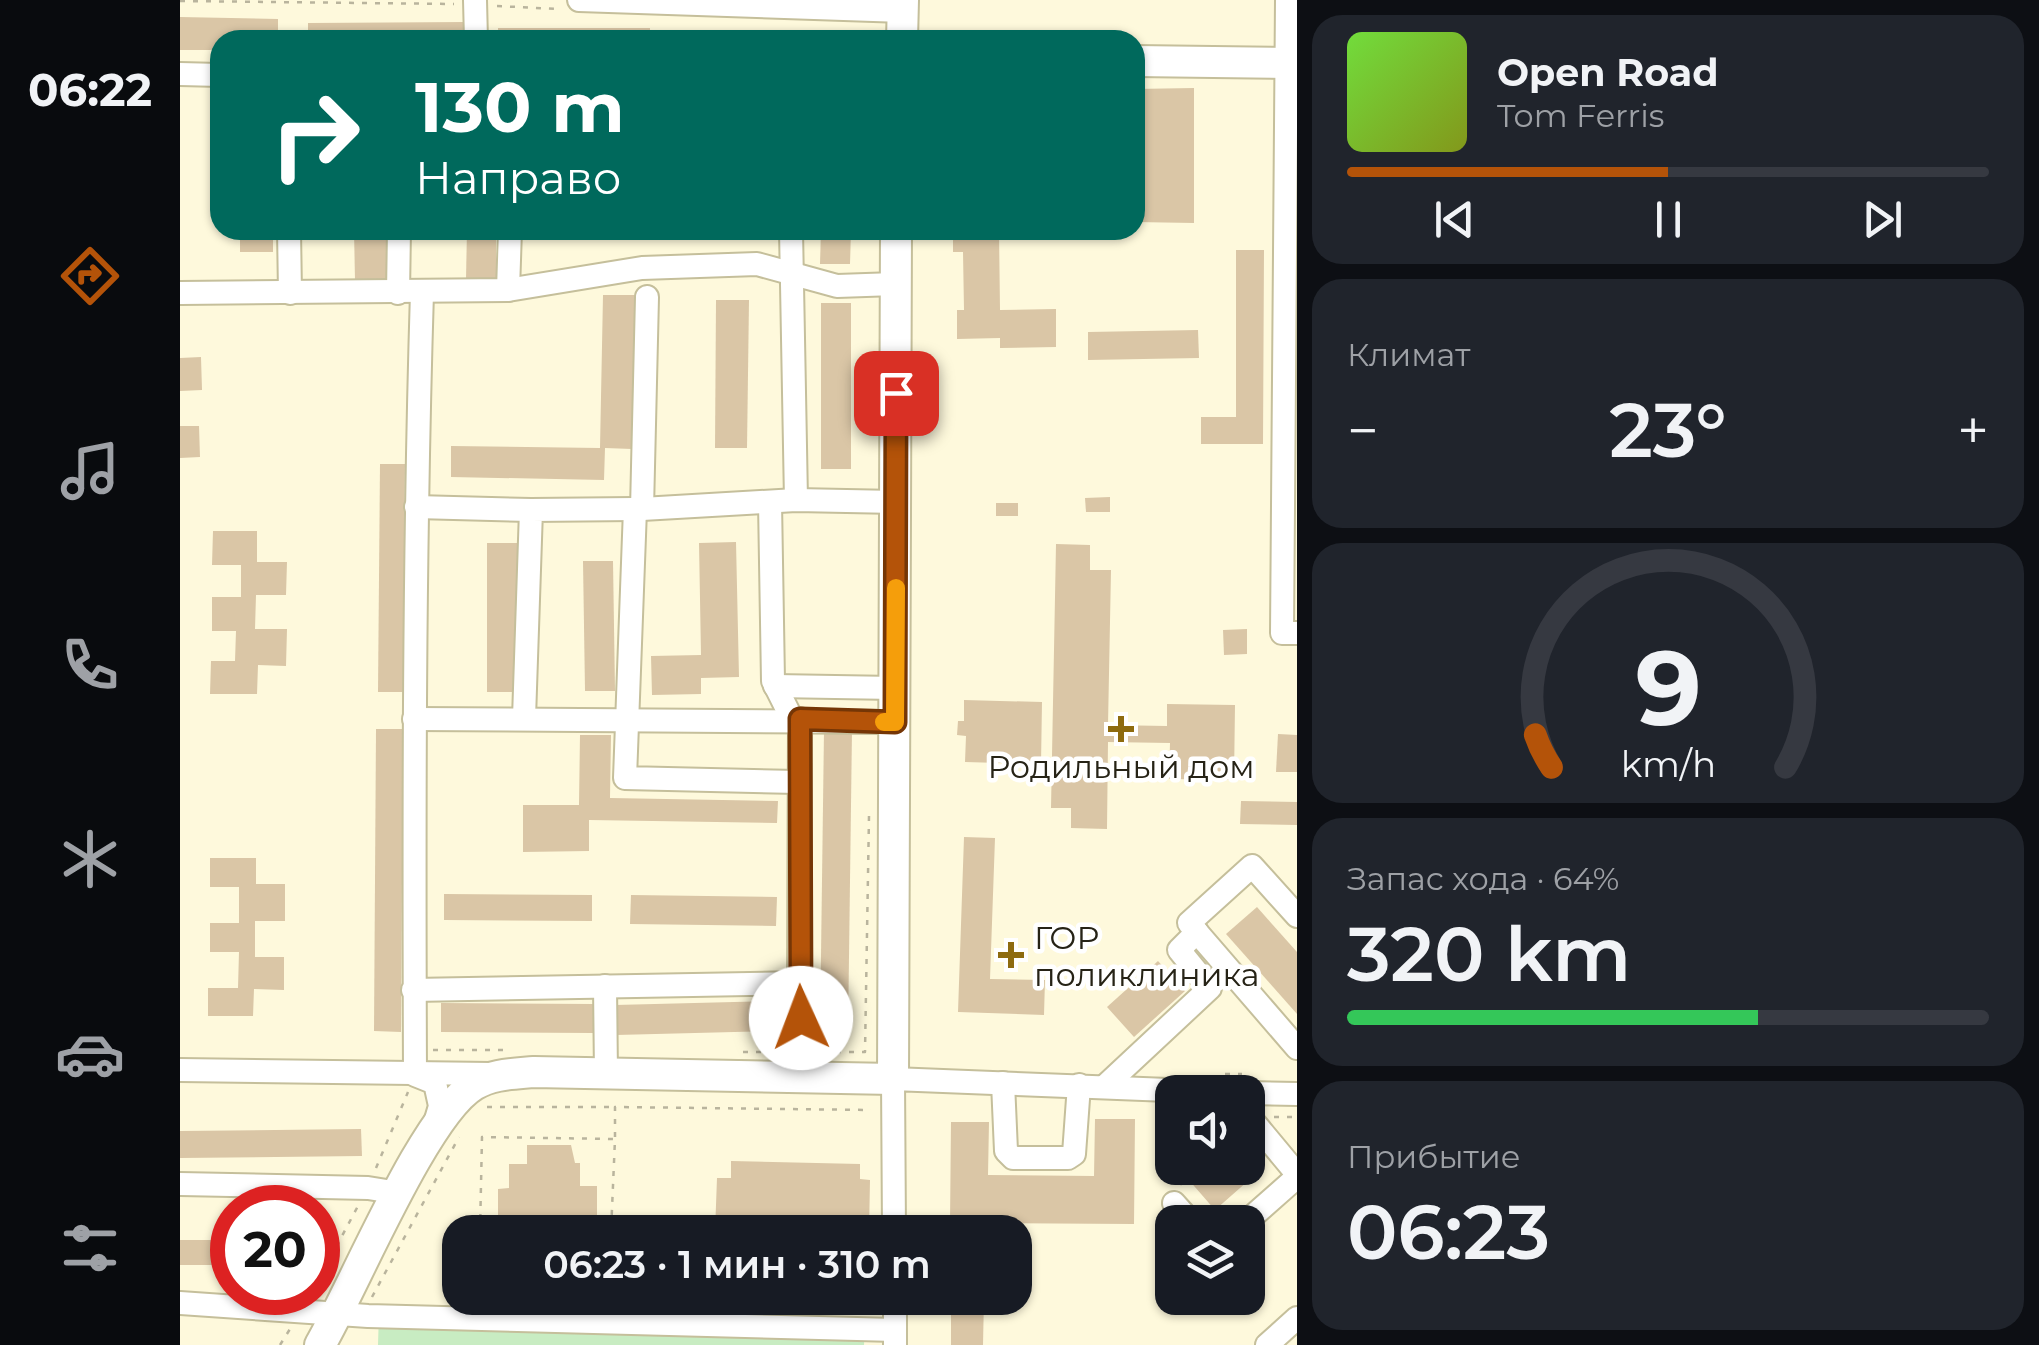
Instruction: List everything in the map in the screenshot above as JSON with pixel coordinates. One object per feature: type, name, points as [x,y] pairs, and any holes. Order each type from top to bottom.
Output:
[{"type":"main road","points":[[1145,60],[1291,63]]},
{"type":"main road","points":[[320,1345],[350,1315],[399,1193],[432,1133],[470,1087],[508,1062],[606,1074],[803,1065],[893,1078],[896,240]]},
{"type":"street","points":[[475,0],[476,30]]},
{"type":"street","points":[[579,0],[903,17]]},
{"type":"street","points":[[1287,0],[1291,63],[1289,633]]},
{"type":"street","points":[[180,74],[210,75]]},
{"type":"street","points":[[289,240],[290,293]]},
{"type":"street","points":[[398,240],[398,293]]},
{"type":"street","points":[[508,290],[510,240]]},
{"type":"street","points":[[790,240],[796,500]]},
{"type":"street","points":[[180,293],[508,290],[642,268],[756,264],[837,286],[895,284]]},
{"type":"street","points":[[412,1075],[416,506],[422,292]]},
{"type":"street","points":[[647,297],[625,778],[797,782]]},
{"type":"street","points":[[416,506],[531,510],[638,509],[796,500],[897,502]]},
{"type":"street","points":[[770,502],[775,686],[796,719],[803,1065]]},
{"type":"street","points":[[524,718],[531,510]]},
{"type":"street","points":[[775,686],[896,688]]},
{"type":"street","points":[[414,719],[895,722]]},
{"type":"street","points":[[1296,916],[1252,866],[1189,923],[1296,1048]]},
{"type":"street","points":[[1105,1086],[1210,988],[1179,950],[1197,932]]},
{"type":"street","points":[[413,990],[799,984]]},
{"type":"street","points":[[605,986],[606,1074]]},
{"type":"street","points":[[180,1070],[412,1075],[508,1062]]},
{"type":"street","points":[[412,1075],[435,1083],[440,1095],[432,1133]]},
{"type":"street","points":[[894,1215],[893,1078],[1155,1089]]},
{"type":"street","points":[[1002,1082],[1006,1151],[1013,1158],[1068,1158],[1074,1154],[1079,1085]]},
{"type":"street","points":[[1265,1093],[1296,1094]]},
{"type":"street","points":[[1264,1205],[1296,1175],[1265,1136]]},
{"type":"street","points":[[180,1184],[368,1188],[399,1193]]},
{"type":"street","points":[[180,1302],[350,1315],[895,1338]]},
{"type":"street","points":[[1274,1343],[1296,1318]]},
{"type":"path","points":[[180,1],[461,4],[461,0]]},
{"type":"path","points":[[504,0],[504,6]]},
{"type":"path","points":[[744,1052],[803,1065],[865,1052],[870,799]]},
{"type":"path","points":[[415,1050],[508,1062]]},
{"type":"path","points":[[340,1240],[368,1188],[412,1075]]},
{"type":"path","points":[[1150,1089],[1155,1105]]},
{"type":"path","points":[[478,1110],[493,1105],[893,1110]]},
{"type":"path","points":[[612,1215],[615,1106]]},
{"type":"path","points":[[350,1315],[467,1122]]},
{"type":"path","points":[[480,1215],[482,1137],[614,1139]]},
{"type":"green space","points":[[379,1312],[865,1325],[864,1345],[378,1345]]},
{"type":"building","points":[[180,17],[278,19],[278,30],[210,30],[210,50],[180,50]]},
{"type":"building","points":[[465,22],[465,30],[308,30],[308,23]]},
{"type":"building","points":[[498,28],[650,28],[650,30]]},
{"type":"building","points":[[1194,88],[1194,223],[1145,222],[1145,89]]},
{"type":"building","points":[[240,240],[273,240],[273,252],[240,252]]},
{"type":"building","points":[[354,240],[386,240],[387,279],[355,280]]},
{"type":"building","points":[[467,240],[496,240],[496,279],[466,279]]},
{"type":"building","points":[[821,240],[851,240],[850,264],[820,264]]},
{"type":"building","points":[[953,240],[999,240],[1000,310],[1056,309],[1056,347],[1000,348],[1000,338],[957,339],[957,310],[964,310],[963,252],[953,252]]},
{"type":"building","points":[[1236,250],[1264,250],[1263,444],[1201,444],[1201,417],[1236,417]]},
{"type":"building","points":[[603,295],[635,295],[632,449],[605,448],[604,480],[451,477],[451,446],[600,448]]},
{"type":"building","points":[[716,300],[749,300],[747,448],[715,448]]},
{"type":"building","points":[[821,303],[851,303],[851,469],[821,469]]},
{"type":"building","points":[[1198,330],[1199,358],[1088,360],[1088,332]]},
{"type":"building","points":[[201,357],[202,390],[180,391],[180,358]]},
{"type":"building","points":[[180,426],[199,426],[200,457],[180,458]]},
{"type":"building","points":[[380,464],[405,464],[403,692],[378,692]]},
{"type":"building","points":[[1110,497],[1110,512],[1086,512],[1085,498]]},
{"type":"building","points":[[996,503],[1018,503],[1018,516],[996,516]]},
{"type":"building","points":[[213,531],[257,531],[257,562],[287,562],[286,595],[256,595],[255,629],[287,629],[286,666],[258,665],[257,694],[210,694],[211,661],[235,661],[236,631],[212,631],[212,597],[241,597],[241,565],[212,565]]},
{"type":"building","points":[[736,542],[739,677],[701,678],[701,694],[652,695],[651,656],[701,655],[699,543]]},
{"type":"building","points":[[487,543],[518,543],[517,692],[487,692]]},
{"type":"building","points":[[1056,544],[1090,545],[1090,570],[1111,570],[1108,725],[1167,726],[1167,704],[1235,705],[1234,780],[1169,779],[1170,743],[1108,742],[1107,829],[1071,828],[1071,808],[1051,808]]},
{"type":"building","points":[[583,561],[613,561],[615,691],[585,691]]},
{"type":"building","points":[[1247,629],[1247,654],[1224,655],[1223,630]]},
{"type":"building","points":[[964,700],[1042,702],[1041,764],[965,762],[966,736],[957,735],[958,721],[964,721]]},
{"type":"building","points":[[376,729],[403,729],[401,1032],[374,1031]]},
{"type":"building","points":[[824,730],[852,730],[848,1032],[820,1031]]},
{"type":"building","points":[[1278,734],[1297,735],[1297,772],[1276,772]]},
{"type":"building","points":[[580,735],[611,735],[610,798],[778,801],[777,823],[589,820],[589,851],[523,852],[523,805],[579,805]]},
{"type":"building","points":[[1241,801],[1297,802],[1297,825],[1240,824]]},
{"type":"building","points":[[964,837],[995,838],[990,979],[1045,980],[1044,1015],[958,1012]]},
{"type":"building","points":[[210,858],[256,858],[256,884],[285,884],[285,921],[255,921],[255,957],[284,957],[284,990],[254,989],[253,1016],[208,1016],[208,988],[238,988],[239,952],[210,952],[210,923],[239,923],[239,887],[210,887]]},
{"type":"building","points":[[444,894],[592,895],[592,921],[444,920]]},
{"type":"building","points":[[631,895],[777,897],[776,926],[630,924]]},
{"type":"building","points":[[1257,907],[1297,952],[1297,1014],[1226,934]]},
{"type":"building","points":[[1158,961],[1185,991],[1134,1037],[1107,1007]]},
{"type":"building","points":[[772,1001],[772,1031],[616,1035],[615,1005]]},
{"type":"building","points":[[441,1003],[594,1004],[593,1033],[441,1032]]},
{"type":"building","points":[[1095,1119],[1135,1119],[1134,1224],[1032,1223],[1032,1215],[950,1215],[951,1122],[989,1122],[988,1175],[1094,1176]]},
{"type":"building","points":[[361,1129],[362,1156],[180,1158],[180,1131]]},
{"type":"building","points":[[527,1145],[571,1145],[575,1163],[580,1163],[580,1186],[597,1186],[597,1215],[498,1215],[498,1189],[509,1188],[509,1164],[527,1164]]},
{"type":"building","points":[[731,1161],[860,1164],[860,1179],[870,1180],[869,1215],[716,1215],[717,1178],[731,1178]]},
{"type":"building","points":[[1193,1185],[1243,1185],[1221,1205],[1211,1205]]},
{"type":"building","points":[[180,1240],[210,1240],[210,1265],[180,1265]]},
{"type":"building","points":[[951,1315],[984,1315],[983,1345],[951,1345]]},
{"type":"slow traffic","points":[[884,722],[895,722],[896,588]]},
{"type":"place","name":"Родильный дом","points":[[1121,729]]},
{"type":"place","name":"ГОР поликлиника","points":[[1011,955]]},
{"type":"route","points":[[801,1018],[797,782],[800,719],[895,722],[896,393]]}]
